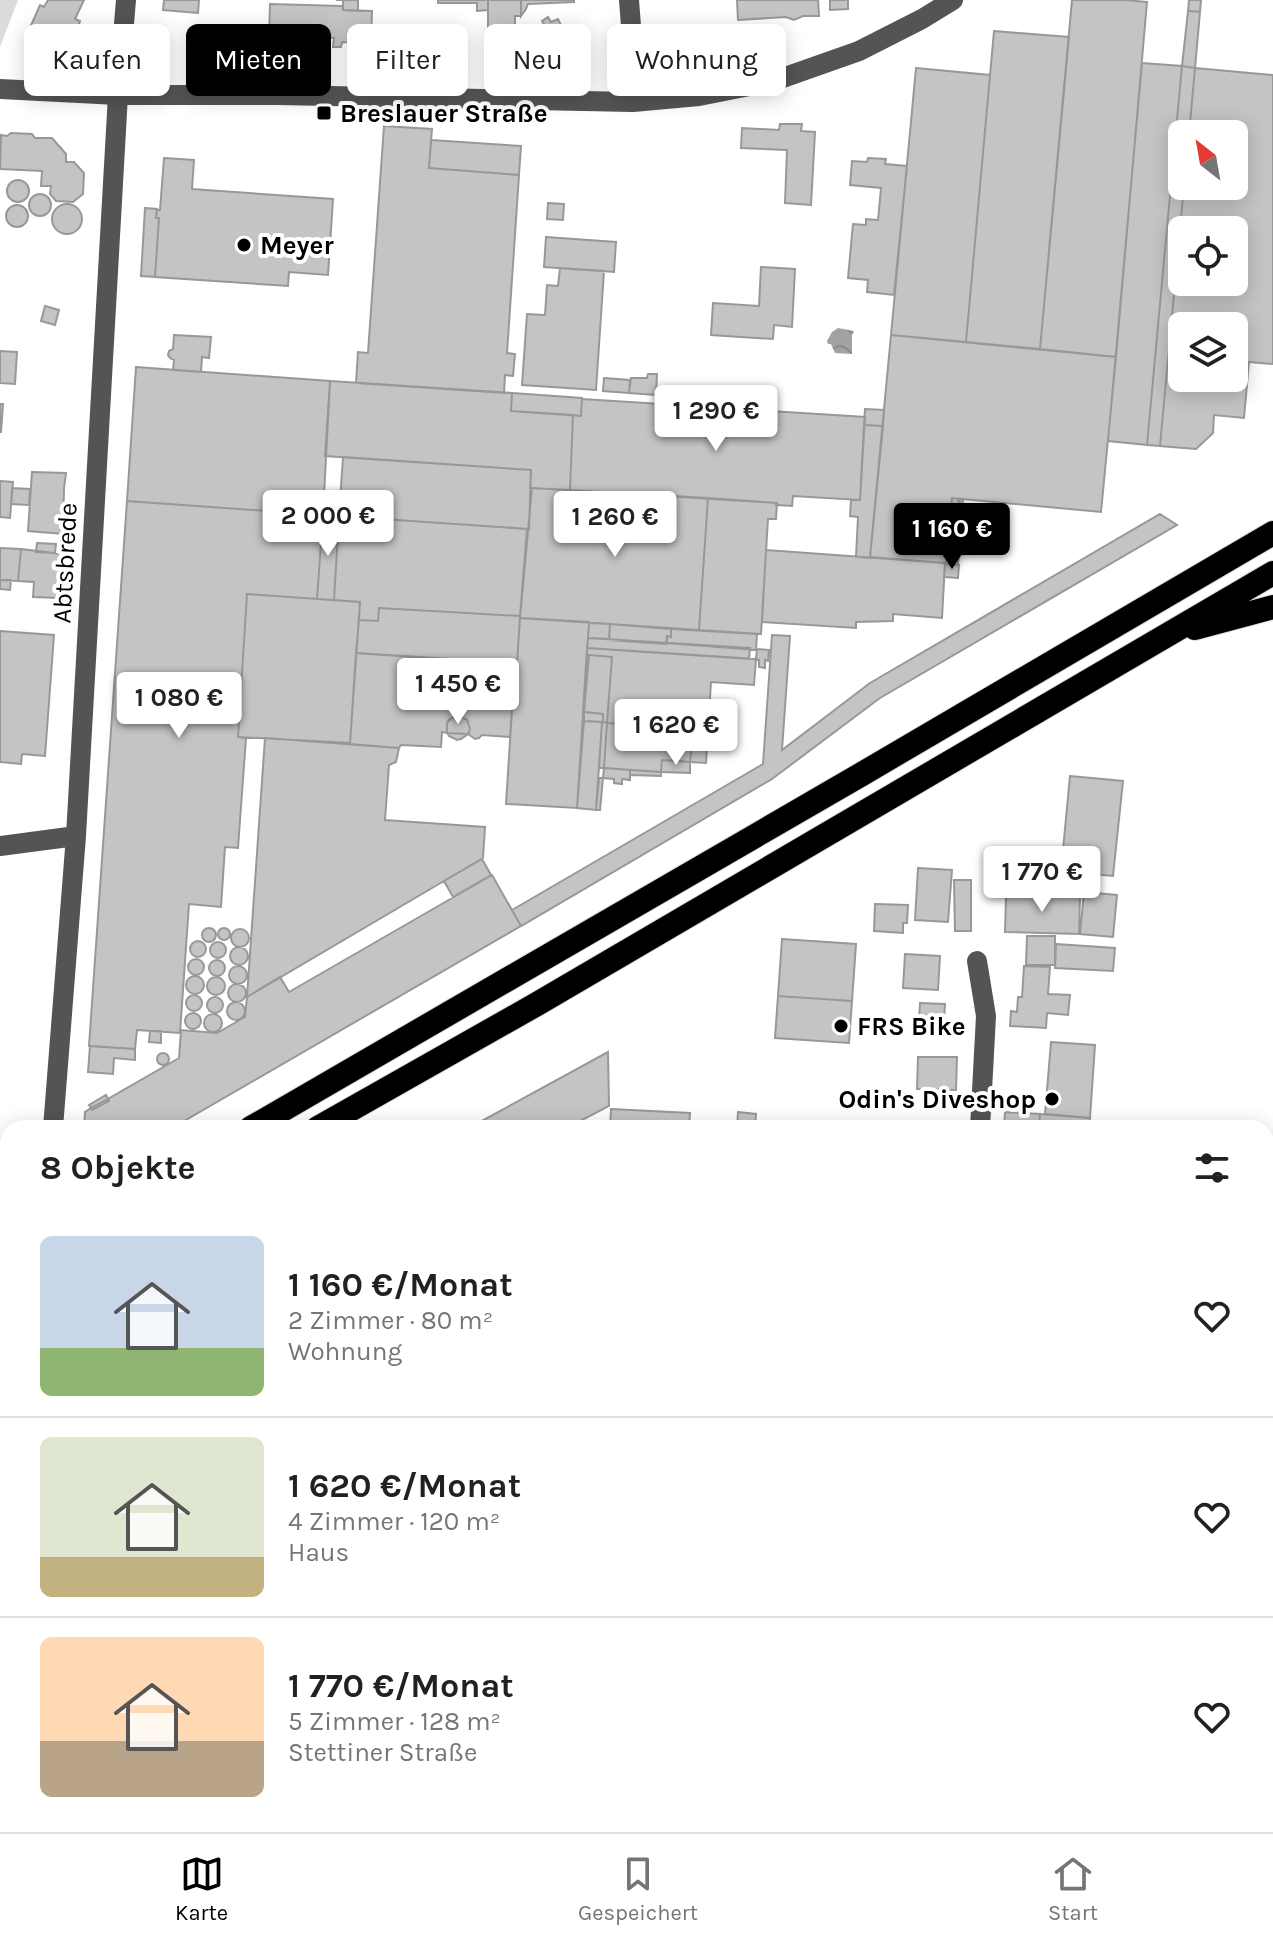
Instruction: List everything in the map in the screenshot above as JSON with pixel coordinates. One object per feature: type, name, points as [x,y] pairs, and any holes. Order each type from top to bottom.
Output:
[{"type":"highway","points":[[265,1120],[1273,533]]},
{"type":"highway","points":[[332,1120],[537,1004],[1273,573]]},
{"type":"highway","points":[[1166,636],[1273,607]]},
{"type":"street","name":"Abtsbrede","points":[[124,24],[126,0]]},
{"type":"street","points":[[629,0],[634,65],[633,102]]},
{"type":"street","points":[[170,95],[633,102],[699,96],[774,81],[859,51],[953,0]]},
{"type":"street","points":[[0,89],[24,90]]},
{"type":"street","name":"Abtsbrede","points":[[54,1120],[76,836],[118,96]]},
{"type":"street","points":[[0,846],[76,836]]},
{"type":"street","points":[[977,961],[986,1016],[980,1120]]},
{"type":"shaded area","points":[[0,0],[18,0],[0,47]]},
{"type":"water","points":[[838,328],[854,331],[852,354],[835,353],[828,344],[832,332]]},
{"type":"building","points":[[48,0],[84,0],[75,19],[80,21],[79,24],[32,24],[40,5],[44,7]]},
{"type":"building","points":[[164,0],[199,0],[198,13],[163,10]]},
{"type":"building","points":[[343,0],[358,0],[358,11],[343,10]]},
{"type":"building","points":[[438,0],[488,0],[488,10],[477,11],[477,3],[438,3]]},
{"type":"building","points":[[488,0],[521,0],[521,16],[515,16],[515,24],[488,24]]},
{"type":"building","points":[[521,0],[574,2],[528,4],[521,16]]},
{"type":"building","points":[[737,0],[818,0],[819,16],[803,16],[794,20],[786,17],[738,20]]},
{"type":"building","points":[[830,0],[848,0],[848,9],[830,10]]},
{"type":"building","points":[[1072,0],[1147,2],[1116,357],[1040,349]]},
{"type":"building","points":[[1189,0],[1201,0],[1200,12],[1188,11]]},
{"type":"building","points":[[270,4],[342,6],[343,10],[372,11],[372,24],[347,24],[347,42],[342,42],[341,47],[333,47],[331,24],[269,24]]},
{"type":"building","points":[[1188,11],[1200,12],[1195,68],[1182,66]]},
{"type":"building","points":[[548,17],[551,22],[558,19],[560,24],[544,24],[542,21]]},
{"type":"building","points":[[994,31],[1069,37],[1040,349],[966,342]]},
{"type":"building","points":[[1142,63],[1182,66],[1177,120],[1168,120],[1170,200],[1147,445],[1108,441]]},
{"type":"building","points":[[1182,66],[1195,68],[1190,120],[1177,120]]},
{"type":"building","points":[[916,68],[990,75],[966,342],[891,335]]},
{"type":"building","points":[[1195,68],[1273,75],[1273,364],[1249,362],[1248,373],[1248,312],[1172,312],[1174,296],[1248,296],[1248,216],[1181,216],[1183,200],[1248,200],[1248,120],[1190,120]]},
{"type":"building","points":[[780,124],[802,124],[801,131],[815,132],[811,205],[785,203],[787,150],[741,148],[742,128],[779,130]]},
{"type":"building","points":[[384,126],[432,129],[429,168],[519,175],[507,353],[515,354],[513,376],[505,375],[504,393],[356,383],[358,352],[368,353]]},
{"type":"building","points":[[11,133],[52,138],[66,154],[66,162],[74,162],[84,173],[83,194],[73,202],[56,201],[50,194],[51,186],[41,186],[42,171],[0,169],[1,135]]},
{"type":"building","points":[[431,140],[521,146],[519,175],[429,168]]},
{"type":"building","name":"Meyer","points":[[164,158],[194,160],[192,189],[333,199],[328,275],[289,272],[288,286],[155,277],[159,218],[156,218],[157,210],[160,210]]},
{"type":"building","points":[[868,158],[886,159],[885,164],[907,166],[894,295],[867,292],[868,280],[848,278],[853,224],[866,225],[866,219],[878,220],[881,188],[850,185],[852,161],[867,162]]},
{"type":"building","points":[[14,180],[22,180],[29,191],[22,202],[14,202],[7,195],[7,187]]},
{"type":"building","points":[[40,194],[48,197],[51,205],[48,213],[40,216],[32,213],[29,205],[32,197]]},
{"type":"building","points":[[1170,200],[1183,200],[1181,216],[1168,216]]},
{"type":"building","points":[[548,203],[564,204],[563,220],[547,219]]},
{"type":"building","points":[[67,204],[73,205],[81,213],[81,225],[73,233],[67,234],[61,233],[53,225],[52,219],[53,213],[61,205]]},
{"type":"building","points":[[17,205],[25,208],[28,216],[25,224],[17,227],[9,224],[6,216],[9,208]]},
{"type":"building","points":[[145,208],[157,209],[156,218],[159,218],[155,277],[141,276]]},
{"type":"building","points":[[1168,218],[1168,296],[1174,296],[1172,312],[1168,312],[1168,359],[1160,446],[1147,445]]},
{"type":"building","points":[[546,237],[616,242],[614,272],[544,267]]},
{"type":"building","points":[[761,267],[795,269],[792,327],[774,325],[773,339],[711,335],[713,303],[759,306]]},
{"type":"building","points":[[560,268],[604,271],[596,390],[522,385],[527,314],[545,315],[547,285],[558,286]]},
{"type":"building","points":[[45,306],[59,310],[55,325],[41,321]]},
{"type":"building","points":[[174,335],[211,337],[209,358],[202,357],[201,372],[173,370],[174,360],[168,355],[173,349]]},
{"type":"building","points":[[891,335],[1116,357],[1101,512],[952,498],[946,563],[870,557]]},
{"type":"building","points":[[0,351],[17,352],[15,384],[0,383]]},
{"type":"building","points":[[1168,359],[1168,392],[1246,392],[1244,418],[1214,415],[1213,433],[1196,449],[1160,446]]},
{"type":"building","points":[[136,367],[330,381],[323,515],[127,501]]},
{"type":"building","points":[[648,374],[657,374],[656,395],[629,393],[631,378],[647,378]]},
{"type":"building","points":[[604,378],[630,380],[629,393],[603,391]]},
{"type":"building","points":[[330,381],[512,393],[511,411],[573,415],[570,490],[530,488],[531,470],[325,456]]},
{"type":"building","points":[[512,393],[582,398],[581,416],[511,411]]},
{"type":"building","points":[[582,399],[865,417],[860,500],[793,496],[792,506],[570,490],[573,415],[581,416]]},
{"type":"building","points":[[0,404],[3,404],[1,432],[0,432]]},
{"type":"building","points":[[865,409],[884,410],[883,426],[864,425]]},
{"type":"building","points":[[864,425],[883,426],[870,558],[856,557],[858,517],[850,516],[851,500],[860,500]]},
{"type":"building","points":[[343,457],[531,470],[529,529],[339,516]]},
{"type":"building","points":[[32,472],[66,473],[63,534],[28,531]]},
{"type":"building","points":[[0,481],[13,482],[10,518],[0,517]]},
{"type":"building","points":[[12,488],[30,489],[29,505],[11,504]]},
{"type":"building","points":[[532,488],[708,498],[699,630],[520,618]]},
{"type":"building","points":[[708,498],[777,503],[776,519],[768,519],[761,634],[699,630]]},
{"type":"building","points":[[952,498],[960,499],[957,521],[950,520]]},
{"type":"building","points":[[960,499],[963,499],[958,565],[950,564],[953,521],[958,521]]},
{"type":"building","points":[[127,501],[323,515],[317,599],[247,594],[238,737],[246,738],[238,848],[225,847],[221,907],[189,904],[180,1033],[137,1030],[135,1049],[89,1046]]},
{"type":"building","points":[[1160,514],[1177,525],[880,698],[772,779],[521,926],[512,910],[763,764],[772,635],[790,636],[782,750],[870,683]]},
{"type":"building","points":[[323,515],[339,516],[334,600],[317,599]]},
{"type":"building","points":[[339,516],[527,529],[520,616],[379,608],[378,621],[359,620],[360,602],[334,600]]},
{"type":"building","points":[[37,543],[56,544],[55,553],[36,552]]},
{"type":"building","points":[[0,548],[21,549],[18,581],[0,580]]},
{"type":"building","points":[[21,549],[61,554],[58,598],[33,597],[34,582],[18,581]]},
{"type":"building","points":[[766,550],[945,563],[942,618],[893,614],[893,621],[856,622],[856,628],[762,622]]},
{"type":"building","points":[[945,564],[959,565],[958,578],[944,577]]},
{"type":"building","points":[[0,580],[11,580],[10,590],[0,589]]},
{"type":"building","points":[[247,594],[360,602],[350,743],[238,737]]},
{"type":"building","points":[[379,608],[520,616],[517,664],[356,653],[359,620],[378,621]]},
{"type":"building","points":[[520,618],[589,622],[577,808],[506,804]]},
{"type":"building","points":[[589,623],[610,624],[609,639],[588,638]]},
{"type":"building","points":[[610,624],[671,629],[671,637],[667,636],[666,644],[609,640]]},
{"type":"building","points":[[671,629],[757,634],[756,650],[667,643]]},
{"type":"building","points":[[0,631],[54,635],[45,756],[22,754],[21,764],[0,762]]},
{"type":"building","points":[[588,638],[750,648],[749,659],[587,648]]},
{"type":"building","points":[[587,648],[756,659],[754,685],[711,682],[706,763],[690,762],[693,729],[607,723],[612,657],[589,655],[583,712]]},
{"type":"building","points":[[757,649],[769,650],[765,668],[759,667]]},
{"type":"building","points":[[356,653],[515,663],[510,737],[482,735],[475,739],[468,734],[467,720],[459,716],[449,719],[447,733],[442,732],[441,747],[350,744]]},
{"type":"building","points":[[589,655],[612,657],[607,723],[603,722],[603,714],[584,712]]},
{"type":"building","points":[[584,712],[603,714],[603,722],[607,723],[604,768],[599,768],[602,722],[584,721]]},
{"type":"building","points":[[454,716],[467,720],[468,734],[447,733],[447,723]]},
{"type":"building","points":[[584,721],[602,722],[596,810],[577,808]]},
{"type":"building","points":[[607,723],[693,729],[690,762],[662,760],[661,772],[604,768]]},
{"type":"building","points":[[447,733],[468,734],[457,740]]},
{"type":"building","points":[[265,738],[399,748],[396,762],[389,765],[385,820],[485,827],[483,858],[247,997]]},
{"type":"building","points":[[662,760],[690,762],[690,773],[661,772]]},
{"type":"building","points":[[604,768],[630,770],[630,780],[622,779],[622,784],[603,778]]},
{"type":"building","points":[[630,770],[661,772],[661,776],[630,775]]},
{"type":"building","points":[[1070,776],[1123,781],[1113,876],[1061,871]]},
{"type":"building","points":[[599,778],[603,778],[600,810],[596,810]]},
{"type":"building","points":[[482,859],[491,875],[453,897],[444,881]]},
{"type":"building","points":[[918,868],[952,870],[948,922],[915,920]]},
{"type":"building","points":[[492,875],[521,926],[186,1120],[84,1120],[85,1112],[91,1108],[109,1101],[179,1058],[181,1030],[217,1033],[245,1017],[247,997],[280,977],[289,992]]},
{"type":"building","points":[[954,880],[971,880],[971,931],[955,931]]},
{"type":"building","points":[[1084,892],[1117,895],[1113,937],[1080,934]]},
{"type":"building","points":[[1006,895],[1080,897],[1079,934],[1005,932]]},
{"type":"building","points":[[875,904],[908,905],[903,933],[874,931]]},
{"type":"building","points":[[209,928],[216,935],[209,942],[202,935]]},
{"type":"building","points":[[224,928],[230,934],[224,940],[218,934]]},
{"type":"building","points":[[240,929],[249,938],[240,947],[231,938]]},
{"type":"building","points":[[1027,936],[1055,936],[1055,965],[1026,965]]},
{"type":"building","points":[[782,939],[856,944],[852,1001],[778,996]]},
{"type":"building","points":[[195,941],[201,941],[206,949],[204,955],[195,957],[190,952],[190,946]]},
{"type":"building","points":[[215,942],[221,942],[226,950],[224,956],[215,958],[210,953],[210,947]]},
{"type":"building","points":[[1056,944],[1115,948],[1113,971],[1055,968]]},
{"type":"building","points":[[239,947],[248,956],[239,965],[230,956]]},
{"type":"building","points":[[905,954],[940,956],[938,990],[903,988]]},
{"type":"building","points":[[193,959],[199,959],[204,967],[202,973],[193,975],[188,970],[188,964]]},
{"type":"building","points":[[214,960],[220,960],[225,968],[223,974],[214,976],[209,971],[209,965]]},
{"type":"building","points":[[238,966],[247,975],[238,984],[229,975]]},
{"type":"building","points":[[1024,966],[1050,967],[1048,994],[1070,995],[1068,1015],[1047,1013],[1046,1028],[1010,1026],[1011,1011],[1017,1012],[1018,997],[1022,997]]},
{"type":"building","points":[[195,976],[204,985],[195,994],[186,985]]},
{"type":"building","points":[[216,977],[225,986],[216,995],[207,986]]},
{"type":"building","points":[[237,984],[246,993],[237,1002],[228,993]]},
{"type":"building","points":[[191,995],[197,995],[202,1003],[200,1009],[191,1011],[186,1006],[186,1000]]},
{"type":"building","points":[[778,996],[852,1001],[849,1043],[775,1038]]},
{"type":"building","points":[[212,997],[218,997],[223,1005],[221,1011],[212,1013],[207,1008],[207,1002]]},
{"type":"building","points":[[236,1002],[245,1011],[236,1020],[227,1011]]},
{"type":"building","points":[[920,1003],[945,1004],[944,1021],[919,1019]]},
{"type":"building","points":[[193,1013],[199,1015],[199,1027],[193,1029],[187,1027],[185,1021],[187,1015]]},
{"type":"building","points":[[213,1014],[222,1023],[213,1032],[204,1023]]},
{"type":"building","points":[[150,1031],[161,1031],[161,1043],[149,1042]]},
{"type":"building","points":[[1051,1042],[1095,1045],[1090,1118],[1045,1114]]},
{"type":"building","points":[[90,1046],[135,1049],[135,1060],[114,1058],[113,1074],[88,1072]]},
{"type":"building","points":[[608,1052],[609,1106],[582,1120],[484,1120]]},
{"type":"building","points":[[163,1053],[169,1059],[163,1065],[157,1059]]},
{"type":"building","points":[[918,1057],[957,1057],[956,1090],[917,1089]]},
{"type":"building","points":[[106,1095],[108,1099],[91,1108],[89,1105]]},
{"type":"building","points":[[611,1109],[690,1113],[690,1120],[610,1120]]},
{"type":"building","points":[[738,1112],[756,1114],[756,1120],[738,1120]]},
{"type":"building","points":[[1005,1112],[1040,1114],[1040,1120],[1004,1120]]},
{"type":"building","points":[[1040,1114],[1090,1118],[1090,1120],[1040,1120]]},
{"type":"place","name":"Breslauer Straße","points":[[324,113]]},
{"type":"place","name":"Meyer","points":[[244,245]]},
{"type":"place","name":"FRS Bike","points":[[841,1026]]},
{"type":"place","name":"Odin's Diveshop","points":[[1052,1099]]}]
